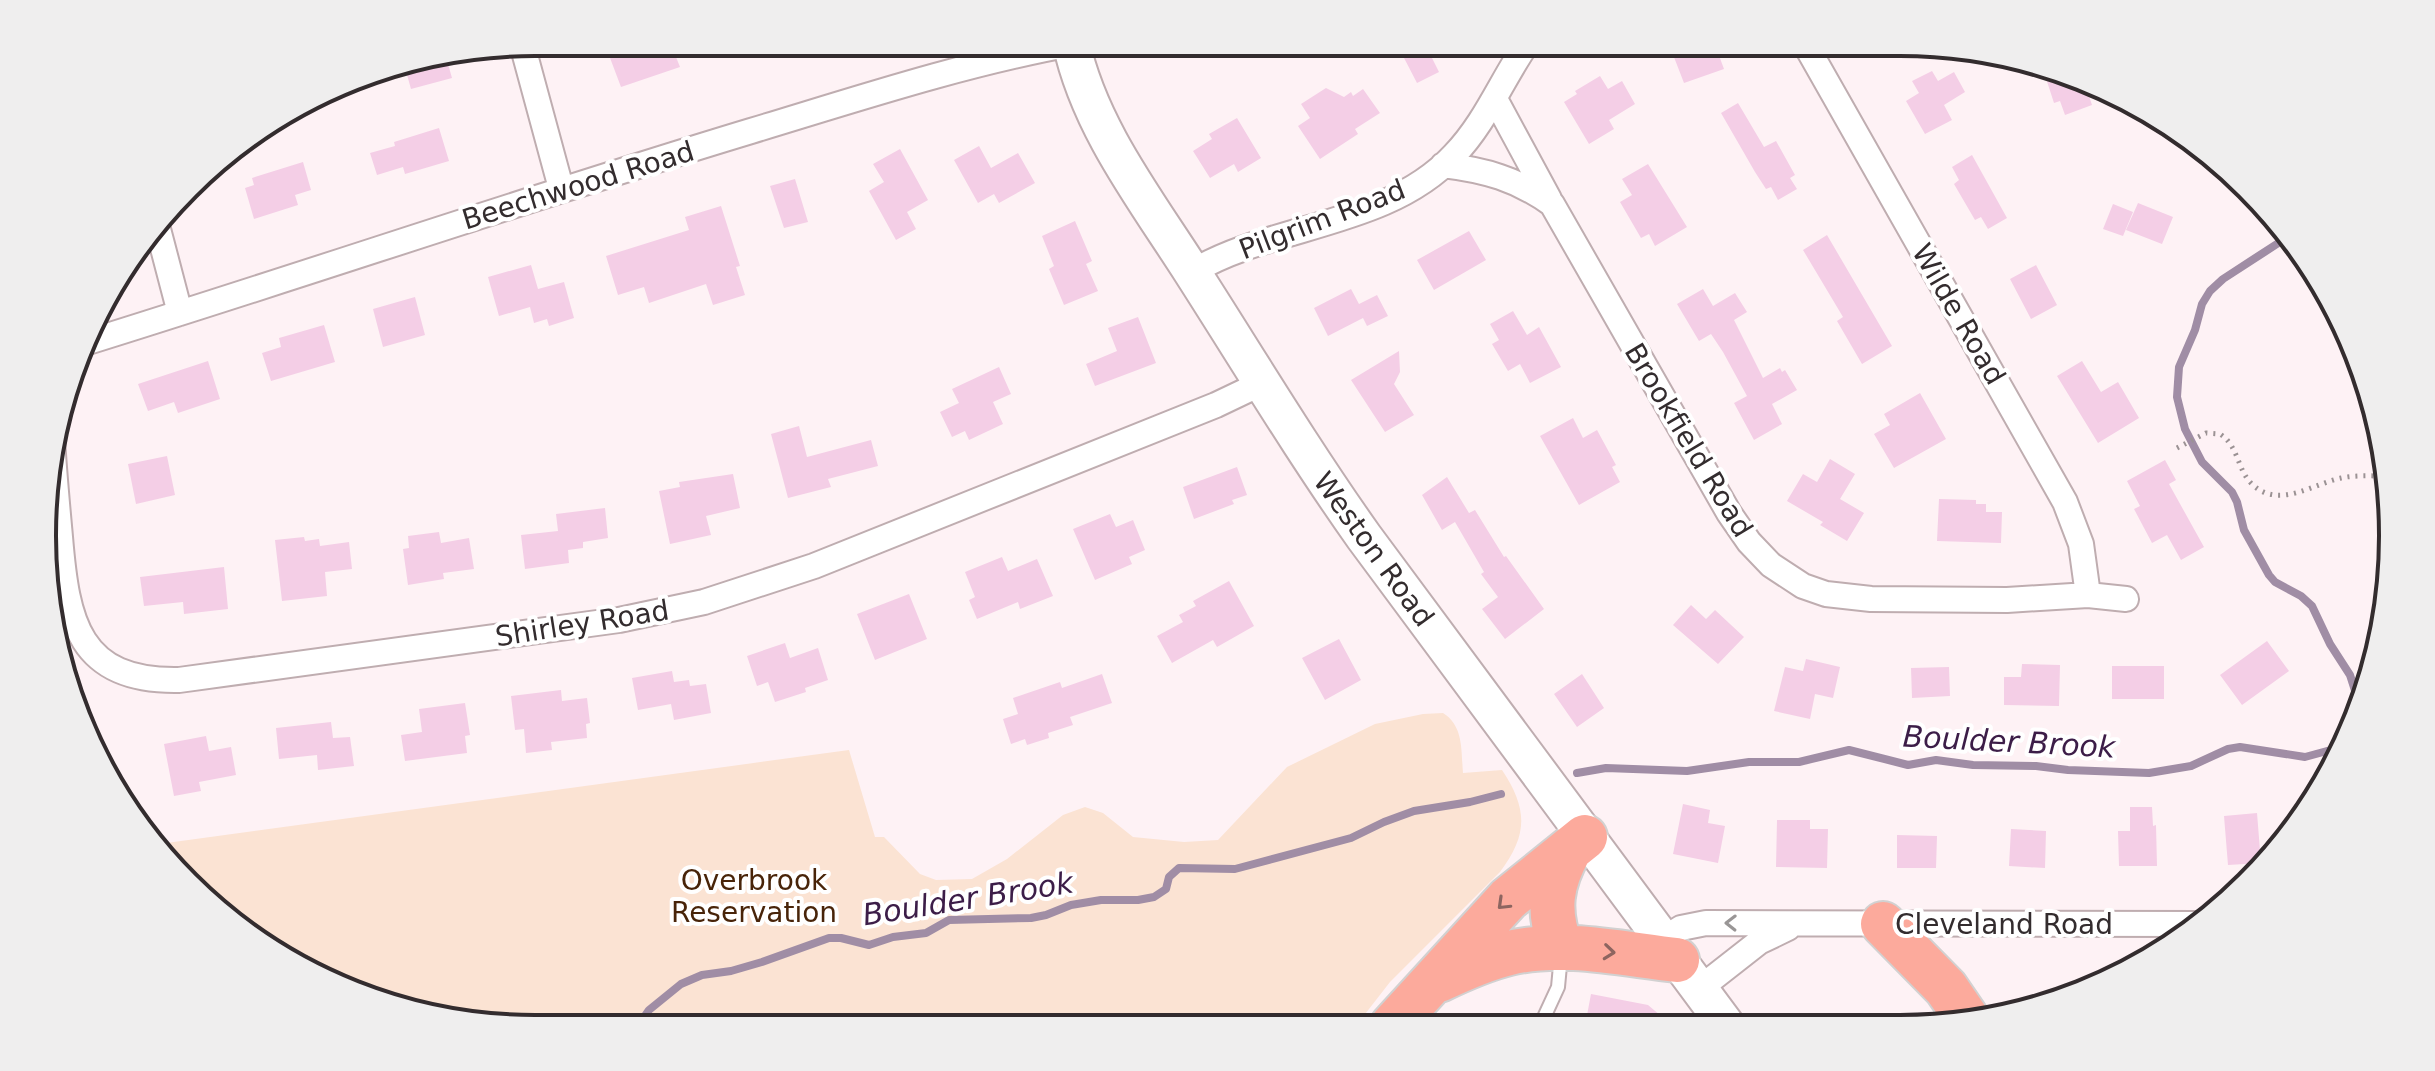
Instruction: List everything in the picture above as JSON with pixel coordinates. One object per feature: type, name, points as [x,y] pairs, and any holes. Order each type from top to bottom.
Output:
[{"type":"highway","points":[[1561,948],[1552,923],[1555,882],[1578,843]]},
{"type":"highway","points":[[1402,1015],[1502,905],[1578,843]]},
{"type":"highway","points":[[1883,924],[1946,988],[1962,1011]]},
{"type":"highway","points":[[1427,988],[1461,970],[1522,951],[1561,948],[1679,963]]},
{"type":"main road","name":"Weston Road","points":[[1075,56],[1100,122],[1138,189],[1260,384],[1578,843],[1718,1015]]},
{"type":"street","points":[[525,56],[561,188]]},
{"type":"street","name":"Beechwood Road","points":[[98,339],[561,188],[910,83],[1011,56]]},
{"type":"street","name":"Pilgrim Road","points":[[1192,272],[1237,251],[1320,226],[1375,205],[1420,182],[1443,165],[1472,133],[1520,56]]},
{"type":"street","name":"Wilde Road","points":[[1812,56],[2065,502],[2081,544],[2088,595]]},
{"type":"street","name":"Brookfield Road","points":[[1495,99],[1729,513],[1749,542],[1781,573],[1815,591],[1854,598],[2007,600],[2088,595],[2126,599]]},
{"type":"street","name":"Brookfield Road","points":[[1443,165],[1507,177],[1552,204]]},
{"type":"street","points":[[160,237],[180,313]]},
{"type":"street","name":"Shirley Road","points":[[57,502],[63,574],[73,625],[87,645],[117,669],[153,680],[179,680],[619,620],[704,602],[814,566],[1216,405],[1260,384]]},
{"type":"street","name":"Cleveland Road","points":[[1804,924],[1679,963],[1681,928],[1706,923],[2180,924]]},
{"type":"lane","points":[[1545,1015],[1558,987],[1561,948]]},
{"type":"path","points":[[2177,448],[2206,433],[2220,434],[2226,438],[2254,487],[2273,495],[2298,493],[2349,477],[2375,476]]},
{"type":"green space","name":"Overbrook Reservation","points":[[1443,713],[1455,725],[1463,773],[1502,770],[1517,797],[1520,834],[1500,872],[1390,982],[1364,1015],[536,1015],[473,1011],[381,990],[323,966],[244,916],[196,875],[168,843],[849,750],[875,837],[884,837],[920,874],[936,880],[972,879],[1007,859],[1063,815],[1085,807],[1103,813],[1133,837],[1184,842],[1218,840],[1287,767],[1375,724]]},
{"type":"building","points":[[609,56],[676,56],[680,67],[621,87]]},
{"type":"building","points":[[1403,56],[1431,56],[1439,72],[1417,83]]},
{"type":"building","points":[[1674,56],[1719,56],[1724,69],[1684,83]]},
{"type":"building","points":[[448,64],[452,78],[411,89],[407,73]]},
{"type":"building","points":[[1932,71],[1938,81],[1954,72],[1965,92],[1944,105],[1952,120],[1925,134],[1906,101],[1919,93],[1912,81]]},
{"type":"building","points":[[1600,76],[1608,89],[1622,81],[1635,104],[1609,120],[1614,129],[1589,144],[1564,102],[1577,94],[1575,91]]},
{"type":"building","points":[[2046,79],[2088,94],[2092,105],[2065,115],[2060,101],[2054,103]]},
{"type":"building","points":[[1326,88],[1344,97],[1351,92],[1353,96],[1363,89],[1380,113],[1355,129],[1358,134],[1320,159],[1298,126],[1310,118],[1301,104]]},
{"type":"building","points":[[1738,103],[1764,147],[1776,141],[1795,175],[1790,178],[1797,189],[1778,200],[1771,187],[1766,189],[1721,113]]},
{"type":"building","points":[[1237,118],[1261,158],[1238,172],[1234,164],[1210,178],[1193,151],[1212,139],[1209,134]]},
{"type":"building","points":[[439,128],[449,161],[405,174],[403,167],[377,175],[370,153]]},
{"type":"building","points":[[979,146],[991,168],[1018,153],[1035,183],[999,203],[994,194],[978,203],[954,160]]},
{"type":"building","points":[[900,149],[928,200],[907,212],[916,229],[896,240],[869,191],[884,182],[873,164]]},
{"type":"building","points":[[1972,155],[2007,218],[1988,229],[1981,217],[1975,220],[1954,184],[1959,180],[1952,167]]},
{"type":"building","points":[[303,162],[311,190],[295,195],[298,205],[254,219],[245,188],[254,185],[252,178]]},
{"type":"building","points":[[1648,164],[1687,227],[1655,246],[1649,234],[1641,238],[1620,202],[1632,195],[1622,179]]},
{"type":"building","points":[[795,179],[808,222],[784,228],[770,186]]},
{"type":"building","points":[[2138,203],[2173,217],[2162,244],[2126,230]]},
{"type":"building","points":[[2113,204],[2133,212],[2123,236],[2103,229]]},
{"type":"building","points":[[721,206],[740,266],[736,267],[745,295],[713,305],[706,284],[649,303],[644,287],[618,295],[606,256],[689,230],[685,217]]},
{"type":"building","points":[[1075,221],[1092,261],[1086,264],[1098,291],[1064,305],[1049,269],[1054,266],[1042,236]]},
{"type":"building","points":[[1469,231],[1486,260],[1434,290],[1417,260]]},
{"type":"building","points":[[1827,235],[1892,346],[1862,364],[1837,321],[1843,317],[1803,250]]},
{"type":"building","points":[[531,265],[538,289],[564,282],[574,318],[549,326],[547,319],[534,323],[530,307],[499,316],[488,277]]},
{"type":"building","points":[[2036,265],[2057,305],[2031,319],[2010,279]]},
{"type":"building","points":[[1351,289],[1359,304],[1377,295],[1388,316],[1367,326],[1363,318],[1328,336],[1314,308]]},
{"type":"building","points":[[1703,289],[1713,306],[1735,293],[1747,312],[1734,320],[1763,378],[1780,368],[1782,372],[1785,370],[1797,390],[1772,404],[1782,424],[1754,440],[1734,403],[1747,396],[1723,352],[1711,334],[1699,341],[1677,304]]},
{"type":"building","points":[[415,297],[425,335],[383,347],[373,309]]},
{"type":"building","points":[[1513,311],[1527,335],[1539,327],[1561,367],[1530,383],[1520,364],[1508,371],[1492,344],[1499,340],[1490,324]]},
{"type":"building","points":[[1138,317],[1156,363],[1095,386],[1086,364],[1117,351],[1108,328]]},
{"type":"building","points":[[324,325],[335,362],[271,381],[262,353],[281,347],[279,338]]},
{"type":"building","points":[[1399,351],[1400,372],[1394,384],[1414,415],[1385,432],[1351,380]]},
{"type":"building","points":[[208,361],[220,399],[178,413],[174,402],[148,411],[138,384]]},
{"type":"building","points":[[2082,361],[2101,392],[2118,382],[2139,418],[2098,443],[2057,376]]},
{"type":"building","points":[[999,367],[1011,394],[993,402],[1003,424],[969,440],[965,431],[952,437],[940,412],[959,403],[952,389]]},
{"type":"building","points":[[1920,393],[1946,439],[1894,468],[1874,434],[1890,425],[1884,414]]},
{"type":"building","points":[[1573,418],[1583,438],[1597,430],[1616,465],[1612,467],[1620,482],[1579,505],[1540,436]]},
{"type":"building","points":[[799,426],[807,457],[871,440],[878,466],[828,479],[831,487],[788,498],[771,434]]},
{"type":"building","points":[[167,456],[175,495],[136,504],[128,464]]},
{"type":"building","points":[[1830,459],[1855,474],[1840,499],[1864,513],[1847,541],[1820,525],[1823,522],[1787,501],[1803,474],[1817,482]]},
{"type":"building","points":[[2165,460],[2176,480],[2169,484],[2204,547],[2181,560],[2167,535],[2152,543],[2134,509],[2140,506],[2127,481]]},
{"type":"building","points":[[1237,467],[1247,495],[1232,500],[1234,504],[1194,519],[1183,487]]},
{"type":"building","points":[[733,474],[740,508],[706,516],[711,535],[670,544],[659,491],[680,487],[679,482]]},
{"type":"building","points":[[1447,477],[1469,513],[1475,510],[1504,557],[1544,609],[1505,639],[1482,609],[1498,597],[1481,574],[1484,572],[1455,522],[1442,530],[1422,495]]},
{"type":"building","points":[[1939,499],[1976,500],[1976,504],[1986,504],[1986,512],[2002,512],[2001,543],[1937,541]]},
{"type":"building","points":[[605,508],[608,538],[583,542],[583,548],[568,550],[569,563],[525,569],[521,535],[558,531],[556,514]]},
{"type":"building","points":[[1110,514],[1116,527],[1133,520],[1145,550],[1129,557],[1132,564],[1095,580],[1073,529]]},
{"type":"building","points":[[439,532],[441,543],[469,538],[474,569],[443,573],[444,579],[408,585],[403,549],[409,548],[408,536]]},
{"type":"building","points":[[304,537],[305,541],[319,539],[320,546],[349,542],[352,569],[325,572],[327,596],[282,601],[275,540]]},
{"type":"building","points":[[1002,557],[1008,571],[1037,559],[1053,596],[1020,609],[1018,602],[977,619],[969,600],[975,597],[965,572]]},
{"type":"building","points":[[224,567],[228,609],[184,614],[183,602],[144,606],[140,577]]},
{"type":"building","points":[[1229,581],[1254,626],[1217,647],[1213,640],[1172,663],[1157,636],[1183,622],[1179,615],[1196,606],[1193,601]]},
{"type":"building","points":[[909,594],[927,639],[875,660],[857,614]]},
{"type":"building","points":[[1691,605],[1706,619],[1715,610],[1744,637],[1718,664],[1673,625]]},
{"type":"building","points":[[1339,639],[1361,680],[1325,700],[1302,658]]},
{"type":"building","points":[[2267,641],[2289,671],[2242,705],[2220,675]]},
{"type":"building","points":[[785,643],[790,658],[818,648],[828,680],[805,688],[806,692],[775,702],[768,682],[757,686],[747,656]]},
{"type":"building","points":[[1806,659],[1840,667],[1833,698],[1815,694],[1810,719],[1774,711],[1785,667],[1803,671]]},
{"type":"building","points":[[2022,664],[2060,665],[2059,706],[2004,705],[2004,677],[2021,677]]},
{"type":"building","points":[[2112,666],[2164,666],[2164,699],[2112,699]]},
{"type":"building","points":[[1949,667],[1950,696],[1912,698],[1911,668]]},
{"type":"building","points":[[672,671],[674,682],[689,680],[690,686],[706,684],[711,713],[674,720],[671,704],[638,710],[632,678]]},
{"type":"building","points":[[1102,674],[1112,703],[1070,717],[1073,725],[1048,733],[1049,738],[1027,745],[1025,739],[1011,744],[1003,719],[1018,714],[1013,698],[1060,682],[1062,688]]},
{"type":"building","points":[[1582,674],[1604,708],[1577,727],[1554,694]]},
{"type":"building","points":[[561,690],[562,701],[587,698],[590,723],[586,724],[587,738],[551,742],[552,750],[526,753],[524,729],[515,730],[511,696]]},
{"type":"building","points":[[465,703],[470,735],[465,736],[467,753],[405,761],[401,735],[422,732],[419,709]]},
{"type":"building","points":[[331,722],[333,738],[350,737],[354,766],[318,770],[317,755],[279,759],[276,728]]},
{"type":"building","points":[[206,736],[209,751],[231,747],[236,775],[199,782],[201,791],[174,796],[164,744]]},
{"type":"building","points":[[1683,804],[1710,810],[1708,823],[1725,826],[1718,863],[1673,854]]},
{"type":"building","points":[[2130,807],[2152,807],[2153,826],[2156,825],[2157,866],[2119,866],[2118,831],[2130,831]]},
{"type":"building","points":[[2257,813],[2260,852],[2249,864],[2228,865],[2224,816]]},
{"type":"building","points":[[1777,820],[1810,820],[1810,829],[1828,829],[1827,868],[1776,867]]},
{"type":"building","points":[[2011,829],[2046,831],[2045,868],[2009,866]]},
{"type":"building","points":[[1897,835],[1937,836],[1936,868],[1897,868]]},
{"type":"building","points":[[1591,994],[1648,1005],[1660,1015],[1587,1015]]},
{"type":"waterway","name":"Boulder Brook","points":[[2279,243],[2210,291],[2202,304],[2179,367],[2177,397],[2185,429],[2202,462],[2232,492],[2244,530],[2269,575],[2312,606],[2354,689]]},
{"type":"waterway","name":"Boulder Brook","points":[[1577,773],[1606,768],[1687,771],[1749,762],[1799,762],[1849,750],[1908,765],[1936,760],[1973,765],[2149,773],[2191,766],[2228,749],[2240,747],[2305,757],[2329,751]]},
{"type":"waterway","name":"Boulder Brook","points":[[646,1015],[681,984],[702,975],[762,962],[829,938],[869,945],[893,937],[926,933],[949,920],[1031,918],[1071,905],[1154,897],[1166,889],[1169,877],[1179,868],[1235,869],[1351,838],[1414,811],[1501,794]]}]
